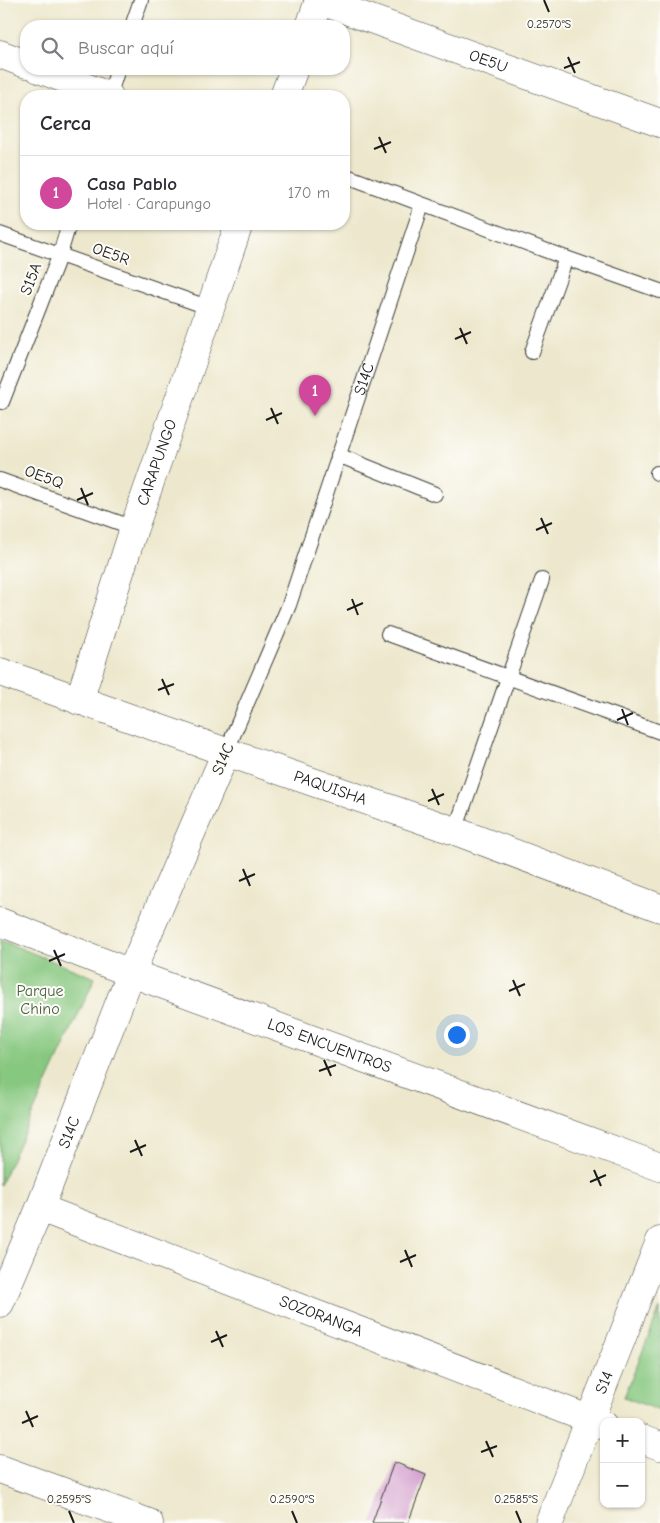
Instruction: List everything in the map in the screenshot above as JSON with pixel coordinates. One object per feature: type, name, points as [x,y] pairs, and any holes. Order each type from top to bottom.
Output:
[{"type":"street","points":[[312,20],[319,0]]},
{"type":"street","name":"OE5U","points":[[319,0],[660,123]]},
{"type":"street","points":[[0,54],[20,62]]},
{"type":"street","points":[[55,75],[93,90]]},
{"type":"street","points":[[286,90],[292,75]]},
{"type":"street","name":"CARAPUNGO","points":[[79,701],[134,528],[237,230]]},
{"type":"street","name":"PAQUISHA","points":[[0,672],[454,831],[660,908]]},
{"type":"street","name":"S14C","points":[[0,1303],[40,1208],[131,973],[226,752]]},
{"type":"street","name":"LOS ENCUENTROS","points":[[0,922],[131,973],[660,1168]]},
{"type":"street","name":"SOZORANGA","points":[[40,1208],[597,1422]]},
{"type":"street","name":"S14","points":[[549,1523],[597,1422],[660,1241]]},
{"type":"street","points":[[645,1440],[660,1446]]},
{"type":"street","points":[[0,1469],[149,1523]]},
{"type":"lane","points":[[134,20],[141,0]]},
{"type":"lane","points":[[111,90],[116,75]]},
{"type":"lane","points":[[350,177],[660,291]]},
{"type":"lane","name":"S14C","points":[[226,752],[289,605],[422,205]]},
{"type":"lane","name":"S15A","points":[[2,402],[60,254],[67,230]]},
{"type":"lane","name":"OE5R","points":[[0,234],[210,308]]},
{"type":"lane","points":[[532,352],[566,258]]},
{"type":"lane","points":[[338,455],[435,494]]},
{"type":"lane","name":"OE5Q","points":[[0,480],[134,528]]},
{"type":"lane","points":[[454,831],[542,580]]},
{"type":"lane","points":[[388,634],[660,732]]},
{"type":"green space","name":"Parque Chino","points":[[0,940],[95,978],[0,1185]]},
{"type":"green space","points":[[660,1308],[660,1411],[624,1397]]},
{"type":"building","points":[[394,1462],[426,1475],[408,1523],[372,1523]]},
{"type":"place","name":"Casa Pablo","points":[[315,416]]}]
